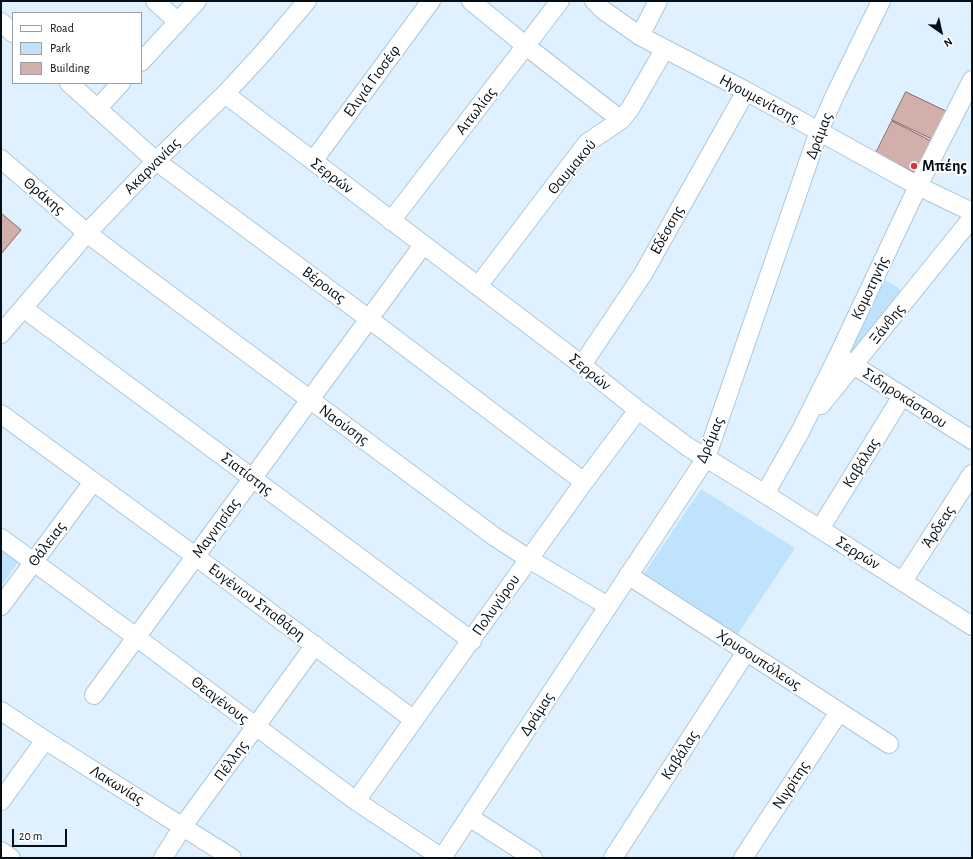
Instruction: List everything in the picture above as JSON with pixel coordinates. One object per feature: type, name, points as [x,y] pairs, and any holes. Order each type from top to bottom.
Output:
[{"type":"street","points":[[155,1],[178,22]]},
{"type":"street","points":[[142,61],[196,1]]},
{"type":"street","name":"Ακαρνανίας","points":[[1,334],[87,233],[156,161],[225,94],[262,54],[307,1]]},
{"type":"street","name":"Ελιγιά Γιοσέφ","points":[[313,161],[431,1]]},
{"type":"street","points":[[471,1],[620,120]]},
{"type":"street","name":"Αιτωλίας","points":[[391,220],[560,1]]},
{"type":"street","name":"Ηγουμενίτσης","points":[[594,1],[603,10],[640,36],[664,50],[746,91],[918,186],[972,212]]},
{"type":"street","points":[[640,36],[658,1]]},
{"type":"street","name":"Δράμας","points":[[442,858],[706,458],[819,131],[836,93],[882,1]]},
{"type":"street","points":[[1,22],[12,32]]},
{"type":"street","name":"Θαυμακού","points":[[478,286],[587,144],[620,120],[630,109],[664,50]]},
{"type":"street","name":"Κομοτηνής","points":[[765,494],[801,430],[838,356],[918,186],[972,80]]},
{"type":"street","name":"Βέροιας","points":[[70,84],[156,161],[369,319],[584,482]]},
{"type":"street","points":[[97,109],[120,84]]},
{"type":"street","name":"Εδέσσης","points":[[582,365],[643,274],[746,91]]},
{"type":"street","name":"Σερρών","points":[[225,94],[582,365],[638,410],[706,458],[903,581],[972,626]]},
{"type":"street","name":"Θράκης","points":[[1,159],[87,233]]},
{"type":"street","name":"Ξάνθης","points":[[801,430],[972,218]]},
{"type":"street","name":"Ναούσης","points":[[87,233],[495,537],[608,606]]},
{"type":"street","name":"Μαγνησίας","points":[[94,695],[423,245]]},
{"type":"street","name":"Σιατίστης","points":[[23,308],[472,641]]},
{"type":"street","name":"Σιδηροκάστρου","points":[[838,356],[972,440]]},
{"type":"street","name":"Καβάλας","points":[[820,529],[902,396]]},
{"type":"street","name":"Πολυγύρου","points":[[356,801],[472,641],[584,482],[638,410]]},
{"type":"street","name":"Ευγένιου Σπαθάρη","points":[[1,414],[196,556],[414,720]]},
{"type":"street","name":"Άρδεας","points":[[903,581],[972,474]]},
{"type":"street","name":"Θάλειας","points":[[1,606],[93,482]]},
{"type":"street","name":"Θεαγένους","points":[[1,538],[356,801],[442,858]]},
{"type":"street","name":"Χρυσουπόλεως","points":[[628,575],[889,744]]},
{"type":"street","name":"Πέλλης","points":[[163,858],[183,826],[315,645]]},
{"type":"street","name":"Καβάλας","points":[[613,858],[746,652]]},
{"type":"street","name":"Λακωνίας","points":[[1,711],[232,858]]},
{"type":"street","name":"Νιγρίτης","points":[[744,858],[839,712]]},
{"type":"street","points":[[1,801],[45,740]]},
{"type":"street","points":[[469,818],[533,858]]},
{"type":"street","points":[[1,851],[11,858]]},
{"type":"green space","points":[[885,280],[900,289],[901,293],[855,351],[853,351],[850,347],[883,281]]},
{"type":"green space","points":[[701,489],[795,548],[734,640],[641,578]]},
{"type":"green space","points":[[1,545],[20,559],[1,587]]},
{"type":"building","points":[[906,92],[948,112],[934,140],[892,120]]},
{"type":"building","points":[[892,121],[933,142],[917,174],[876,153]]},
{"type":"building","points":[[1,213],[21,230],[1,254]]},
{"type":"place","name":"Μπέης","points":[[914,166]]}]
